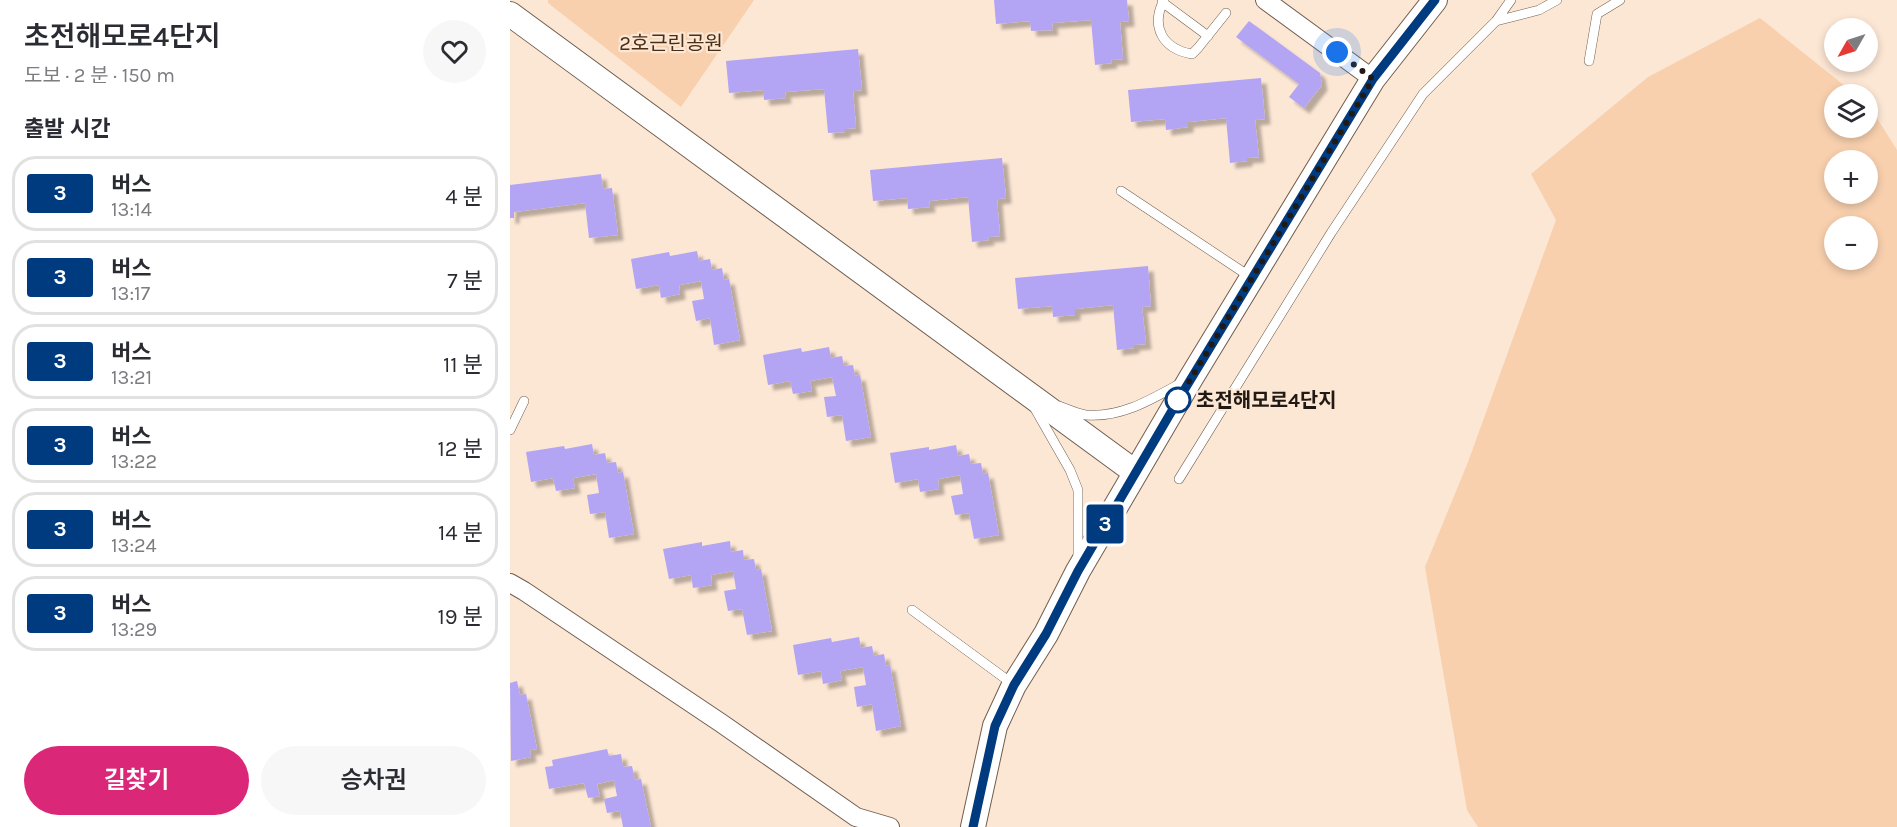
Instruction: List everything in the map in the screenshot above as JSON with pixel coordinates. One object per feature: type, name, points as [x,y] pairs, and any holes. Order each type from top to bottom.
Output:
[{"type":"street","points":[[1265,0],[1373,79]]},
{"type":"street","points":[[973,827],[995,726],[1014,685],[1046,634],[1078,571],[1135,472],[1373,79],[1435,0]]},
{"type":"street","points":[[510,14],[1135,472]]},
{"type":"street","points":[[510,583],[721,723],[856,817],[890,827]]},
{"type":"lane","points":[[1179,479],[1331,233],[1423,94],[1497,21],[1511,0]]},
{"type":"lane","points":[[1497,21],[1539,10],[1557,0]]},
{"type":"lane","points":[[1589,61],[1597,14],[1620,0]]},
{"type":"lane","points":[[1208,36],[1163,1],[1158,13],[1158,27],[1162,38],[1179,52],[1192,54],[1208,36],[1226,13]]},
{"type":"lane","points":[[1121,191],[1252,278]]},
{"type":"lane","points":[[1027,395],[1085,415],[1112,413],[1139,406],[1191,378]]},
{"type":"lane","points":[[1027,395],[1070,470],[1078,490],[1078,571]]},
{"type":"lane","points":[[510,430],[524,401]]},
{"type":"lane","points":[[912,610],[1014,685]]},
{"type":"green space","name":"2호근린공원","points":[[548,0],[754,0],[681,107],[548,3]]},
{"type":"green space","points":[[1760,18],[1824,69],[1824,72],[1828,72],[1842,84],[1824,84],[1824,138],[1878,138],[1878,120],[1897,150],[1897,827],[1478,827],[1467,810],[1425,567],[1468,462],[1556,220],[1531,174],[1648,77]]},
{"type":"building","points":[[994,0],[1127,0],[1129,21],[1120,22],[1123,59],[1095,65],[1091,20],[1052,23],[1053,30],[1031,31],[1030,21],[996,24]]},
{"type":"building","points":[[1249,21],[1320,73],[1322,85],[1304,108],[1289,97],[1299,84],[1236,37]]},
{"type":"building","points":[[858,49],[862,90],[853,91],[856,128],[845,129],[845,132],[828,133],[824,89],[785,92],[786,98],[764,100],[763,90],[729,93],[726,61]]},
{"type":"building","points":[[1261,78],[1265,119],[1255,120],[1259,157],[1230,163],[1226,118],[1188,122],[1188,127],[1166,130],[1165,119],[1131,122],[1128,90]]},
{"type":"building","points":[[1002,158],[1006,198],[997,199],[1000,236],[988,237],[989,240],[972,242],[968,197],[929,201],[930,207],[908,209],[907,198],[873,201],[870,170]]},
{"type":"building","points":[[601,174],[603,189],[612,188],[618,235],[589,238],[585,203],[514,212],[514,218],[510,218],[510,185]]},
{"type":"building","points":[[697,251],[699,261],[710,259],[712,270],[722,268],[724,280],[729,279],[740,340],[714,345],[710,318],[696,321],[692,301],[704,299],[701,281],[679,285],[680,294],[661,298],[659,285],[636,289],[631,259],[669,252],[670,256]]},
{"type":"building","points":[[1148,266],[1151,306],[1142,307],[1146,344],[1134,345],[1134,348],[1117,350],[1113,305],[1075,309],[1075,315],[1053,317],[1052,306],[1018,309],[1015,278]]},
{"type":"building","points":[[829,347],[831,358],[842,356],[844,366],[853,365],[855,376],[860,375],[871,437],[846,441],[842,415],[827,417],[824,397],[836,396],[832,377],[810,381],[812,391],[793,394],[790,381],[768,385],[763,355],[801,348],[802,352]]},
{"type":"building","points":[[592,444],[594,455],[605,453],[607,463],[616,462],[618,473],[623,472],[634,534],[609,538],[605,512],[590,514],[587,495],[599,493],[596,474],[573,478],[575,488],[556,491],[553,478],[531,482],[526,452]]},
{"type":"building","points":[[956,445],[958,456],[969,454],[971,464],[981,463],[983,474],[988,473],[999,535],[974,539],[969,513],[955,515],[951,496],[963,494],[960,475],[938,479],[939,489],[920,492],[918,479],[895,483],[890,453]]},
{"type":"building","points":[[730,541],[731,552],[743,550],[744,560],[754,559],[756,570],[761,569],[772,631],[747,635],[742,609],[728,611],[724,591],[736,589],[733,571],[711,575],[712,585],[693,588],[691,575],[669,579],[663,549],[702,542],[702,546]]},
{"type":"building","points":[[859,637],[861,648],[872,646],[874,656],[884,654],[886,666],[890,665],[901,726],[876,731],[872,704],[857,707],[854,687],[866,685],[863,667],[840,671],[842,680],[823,684],[821,671],[798,675],[793,645],[831,638],[832,642]]},
{"type":"building","points":[[517,681],[520,695],[526,694],[537,749],[530,750],[531,757],[511,761],[510,683]]},
{"type":"building","points":[[607,749],[609,756],[621,754],[623,767],[632,766],[635,780],[641,779],[651,827],[623,827],[620,811],[607,813],[604,799],[617,796],[614,780],[597,784],[600,796],[588,798],[584,783],[549,789],[545,767],[553,766],[552,760]]},
{"type":"bus line","name":"3","points":[[973,827],[995,726],[1014,685],[1046,634],[1078,571],[1180,397],[1373,79],[1435,0]]},
{"type":"place","name":"초전해모로4단지","points":[[1178,400]]},
{"type":"route","points":[[1178,400],[1373,79],[1337,52]]}]
